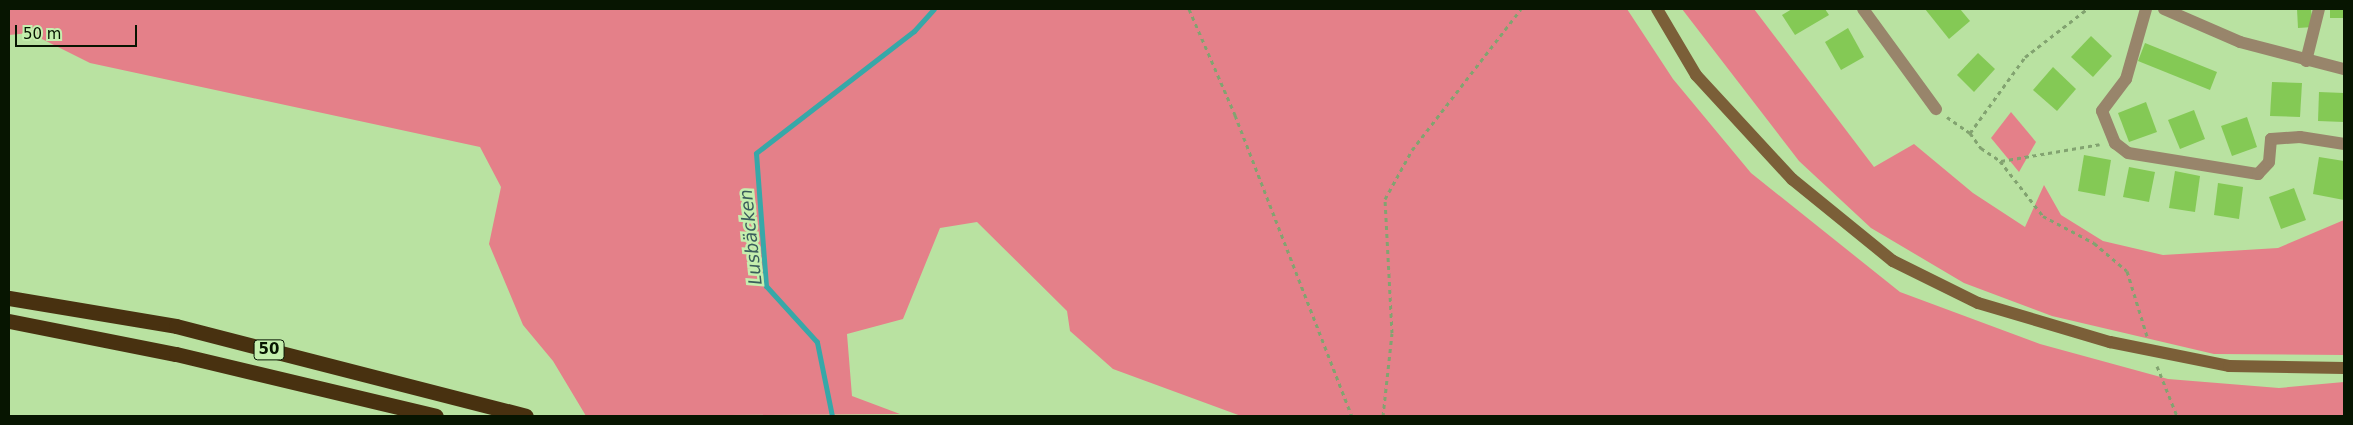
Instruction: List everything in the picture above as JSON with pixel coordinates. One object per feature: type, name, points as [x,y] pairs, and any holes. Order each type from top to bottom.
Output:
[{"type":"highway","name":"50","points":[[9,298],[176,326],[526,416]]},
{"type":"highway","name":"50","points":[[9,321],[176,354],[436,416]]},
{"type":"street","points":[[1657,9],[1696,75],[1785,172],[1894,261],[1978,304],[2151,350],[2229,366],[2344,368]]},
{"type":"street","points":[[1863,9],[1936,109]]},
{"type":"street","points":[[2146,9],[2126,80],[2102,111],[2115,144],[2128,153],[2258,174],[2269,162],[2271,139],[2300,138],[2344,144]]},
{"type":"street","points":[[2164,9],[2240,42],[2306,61],[2344,69]]},
{"type":"street","points":[[2306,61],[2319,9]]},
{"type":"path","points":[[1189,9],[1236,115],[1352,416]]},
{"type":"path","points":[[1383,416],[1392,333],[1386,199],[1412,150],[1521,9]]},
{"type":"path","points":[[1970,133],[2025,58],[2088,9]]},
{"type":"path","points":[[1936,109],[1970,133],[1981,148],[2000,161],[2043,216],[2094,243],[2127,271],[2151,350],[2177,416]]},
{"type":"path","points":[[2000,161],[2048,152],[2072,145],[2115,144]]},
{"type":"shaded area","points":[[9,9],[1627,9],[1673,79],[1751,173],[1900,292],[2040,344],[2168,379],[2279,388],[2344,382],[2344,416],[1241,416],[1113,369],[1070,331],[1067,311],[977,222],[940,228],[903,319],[847,334],[852,396],[900,414],[586,416],[553,361],[523,325],[489,244],[501,187],[480,147],[90,63],[30,33],[9,35]]},
{"type":"shaded area","points":[[1682,9],[1754,9],[1874,167],[1914,144],[1973,193],[2025,227],[2044,185],[2061,215],[2103,241],[2163,255],[2278,248],[2344,220],[2344,355],[2214,354],[2052,316],[1964,283],[1871,228],[1799,161]]},
{"type":"shaded area","points":[[2011,112],[2036,142],[2019,172],[1991,138]]},
{"type":"building","points":[[1792,9],[1825,9],[1829,15],[1795,35],[1782,15]]},
{"type":"building","points":[[1925,9],[1960,9],[1970,21],[1949,39]]},
{"type":"building","points":[[2297,9],[2311,9],[2313,27],[2298,28]]},
{"type":"building","points":[[2330,9],[2344,9],[2344,18],[2330,18]]},
{"type":"building","points":[[1848,28],[1864,57],[1841,70],[1825,42]]},
{"type":"building","points":[[2091,36],[2112,56],[2093,77],[2071,57]]},
{"type":"building","points":[[2145,43],[2217,72],[2210,90],[2138,61]]},
{"type":"building","points":[[1978,53],[1995,69],[1974,92],[1957,75]]},
{"type":"building","points":[[2053,67],[2076,89],[2057,111],[2033,90]]},
{"type":"building","points":[[2272,82],[2302,83],[2300,117],[2270,116]]},
{"type":"building","points":[[2319,92],[2344,93],[2344,122],[2318,121]]},
{"type":"building","points":[[2146,102],[2157,132],[2129,142],[2118,113]]},
{"type":"building","points":[[2194,110],[2205,139],[2180,149],[2168,120]]},
{"type":"building","points":[[2247,117],[2257,147],[2232,156],[2221,126]]},
{"type":"building","points":[[2084,155],[2111,160],[2105,196],[2078,191]]},
{"type":"building","points":[[2319,157],[2344,161],[2344,200],[2313,194]]},
{"type":"building","points":[[2129,167],[2155,172],[2149,202],[2123,197]]},
{"type":"building","points":[[2175,171],[2200,176],[2195,212],[2169,208]]},
{"type":"building","points":[[2218,183],[2243,187],[2239,219],[2214,215]]},
{"type":"building","points":[[2294,188],[2306,220],[2281,229],[2269,197]]},
{"type":"waterway","name":"Lusbäcken","points":[[832,416],[817,342],[766,286],[756,153],[914,31],[934,9]]}]
